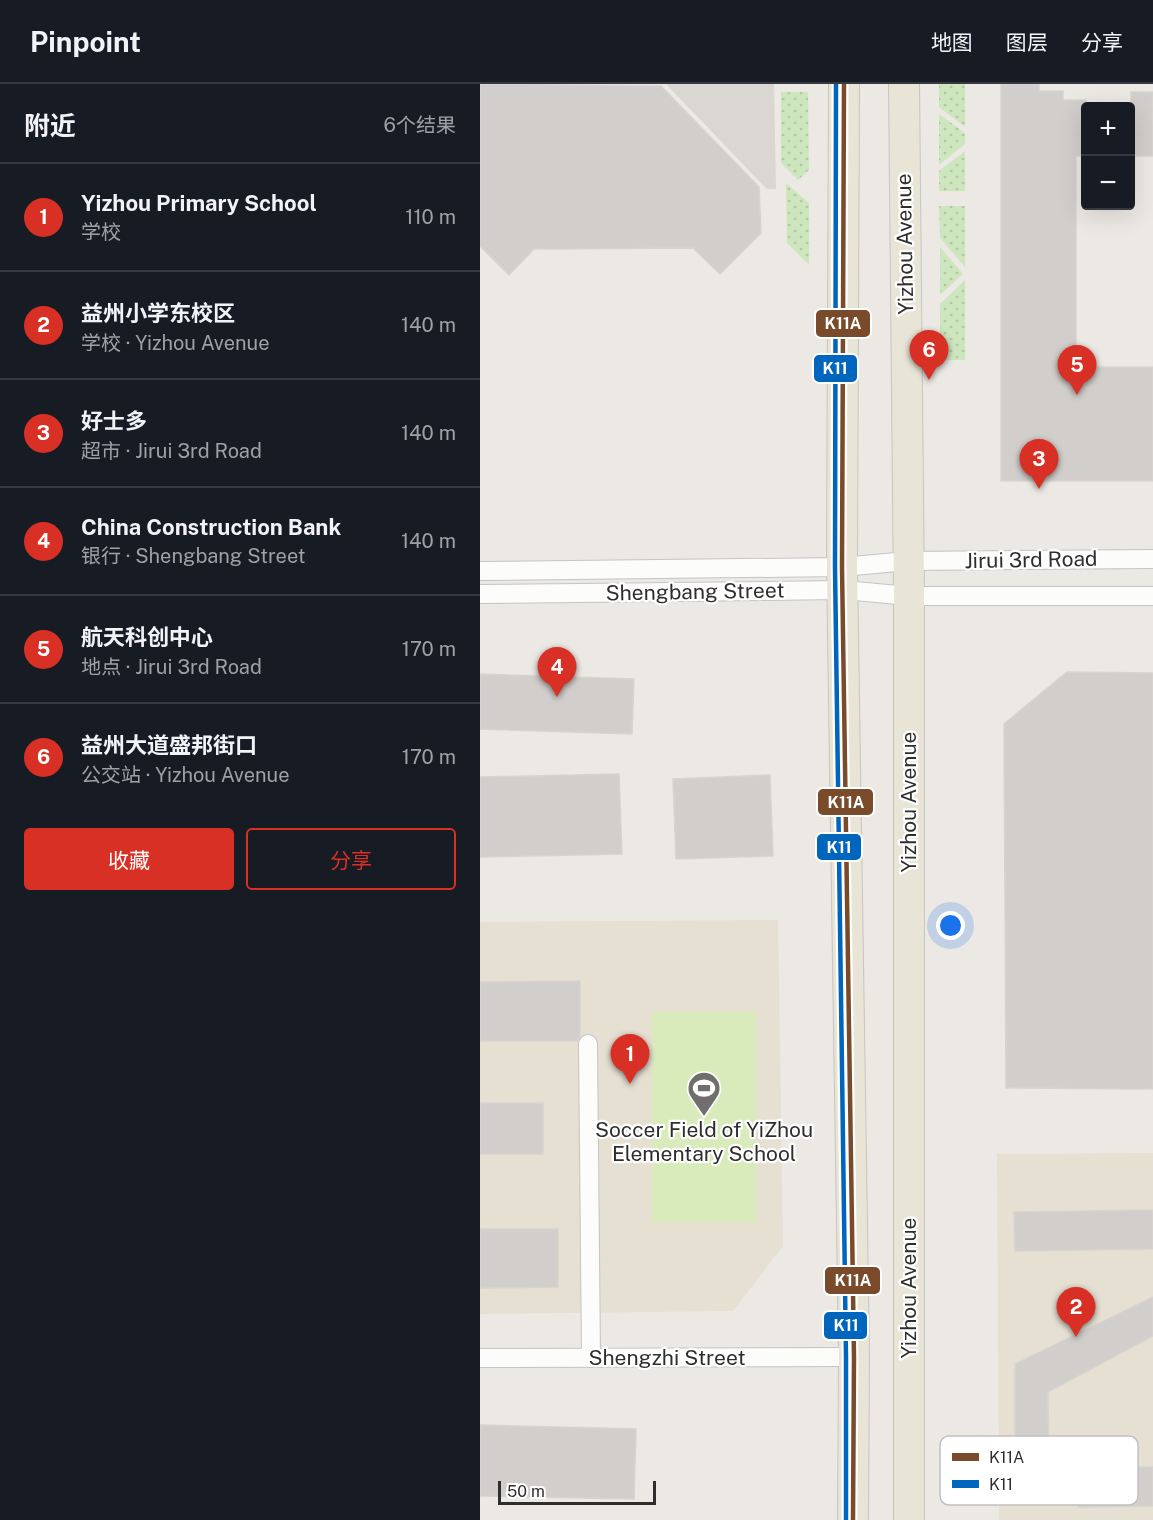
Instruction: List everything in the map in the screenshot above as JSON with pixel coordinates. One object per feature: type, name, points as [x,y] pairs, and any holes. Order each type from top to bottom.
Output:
[{"type":"main road","points":[[844,84],[843,579],[854,1357],[853,1520]]},
{"type":"main road","name":"Yizhou Avenue","points":[[904,84],[909,596],[909,1520]]},
{"type":"street","name":"Jirui 3rd Road","points":[[908,561],[1153,559]]},
{"type":"street","name":"Shengbang Street","points":[[480,594],[843,579],[908,561]]},
{"type":"street","name":"Shengbang Street","points":[[480,571],[843,579],[909,596]]},
{"type":"street","name":"Jirui 3rd Road","points":[[909,596],[1153,596]]},
{"type":"street","points":[[588,1044],[591,1358]]},
{"type":"street","name":"Shengzhi Street","points":[[480,1358],[854,1357]]},
{"type":"shaded area","points":[[666,84],[774,84],[776,189],[767,189]]},
{"type":"shaded area","points":[[778,920],[783,1246],[733,1311],[480,1314],[480,922]]},
{"type":"shaded area","points":[[1153,1153],[1153,1520],[999,1520],[999,1505],[1138,1505],[1138,1436],[999,1436],[997,1154]]},
{"type":"green space","points":[[939,84],[965,84],[965,127],[939,107]]},
{"type":"green space","points":[[781,92],[808,92],[809,170],[798,180],[781,163]]},
{"type":"green space","points":[[939,114],[965,133],[965,144],[939,165]]},
{"type":"green space","points":[[965,151],[965,191],[939,191],[939,171]]},
{"type":"green space","points":[[786,183],[809,203],[809,265],[787,243]]},
{"type":"green space","points":[[939,206],[965,206],[965,267],[940,238]]},
{"type":"green space","points":[[940,247],[963,274],[940,295]]},
{"type":"green space","points":[[965,280],[965,360],[940,360],[940,304]]},
{"type":"green space","name":"Soccer Field of YiZhou Elementary School","points":[[652,1012],[756,1012],[756,1222],[652,1222]]},
{"type":"building","points":[[480,84],[661,86],[759,187],[761,233],[720,274],[693,248],[534,249],[509,275],[480,246]]},
{"type":"building","points":[[1001,84],[1039,84],[1039,91],[1063,91],[1063,100],[1086,100],[1086,102],[1081,102],[1081,156],[1076,156],[1076,367],[1153,367],[1153,481],[1001,481]]},
{"type":"building","points":[[1131,92],[1153,92],[1153,156],[1135,156],[1135,102],[1131,102]]},
{"type":"building","points":[[1067,672],[1153,673],[1153,1089],[1006,1088],[1004,724]]},
{"type":"building","points":[[480,674],[634,679],[632,734],[480,729]]},
{"type":"building","points":[[619,774],[622,854],[480,857],[480,777]]},
{"type":"building","points":[[770,775],[773,856],[676,859],[673,779]]},
{"type":"building","points":[[580,981],[580,1037],[577,1041],[480,1041],[480,982]]},
{"type":"building","points":[[480,1103],[543,1103],[543,1154],[480,1154]]},
{"type":"building","points":[[1153,1210],[1153,1249],[1015,1251],[1014,1212]]},
{"type":"building","points":[[480,1229],[558,1229],[558,1287],[480,1288]]},
{"type":"building","points":[[1153,1297],[1153,1336],[1048,1392],[1049,1436],[1015,1436],[1015,1364]]},
{"type":"building","points":[[480,1425],[636,1429],[634,1499],[480,1496]]},
{"type":"building","points":[[1138,1467],[1153,1467],[1153,1506],[1078,1507],[1078,1505],[1138,1505]]},
{"type":"transit line","name":"K11","points":[[836,84],[835,567],[846,1357],[846,1520]]},
{"type":"transit line","name":"K11A","points":[[844,84],[842,567],[854,1357],[853,1520]]},
{"type":"place","name":"益州大道盛邦街口","points":[[929,380]]},
{"type":"place","name":"航天科创中心","points":[[1077,395]]},
{"type":"place","name":"好士多","points":[[1039,489]]},
{"type":"place","name":"China Construction Bank","points":[[557,697]]},
{"type":"place","name":"Yizhou Primary School","points":[[630,1084]]},
{"type":"place","name":"Soccer Field of YiZhou Elementary School","points":[[704,1117]]},
{"type":"place","name":"益州小学东校区","points":[[1076,1337]]}]
